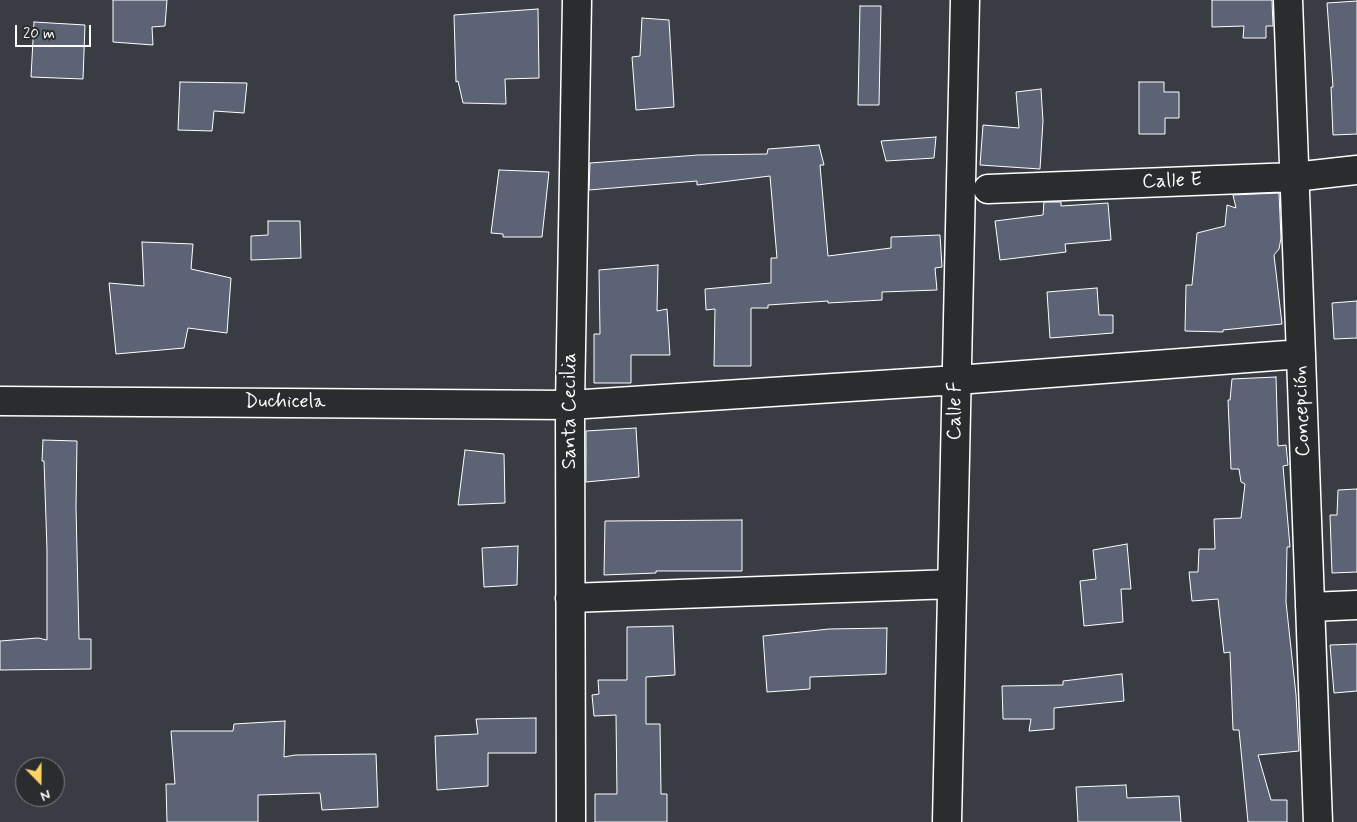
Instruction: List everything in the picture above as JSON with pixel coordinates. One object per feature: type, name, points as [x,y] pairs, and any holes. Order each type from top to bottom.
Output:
[{"type":"street","name":"Santa Cecilia","points":[[571,822],[570,405],[577,0]]},
{"type":"street","name":"Calle F","points":[[947,822],[966,0]]},
{"type":"street","name":"Concepción","points":[[1288,0],[1318,822]]},
{"type":"street","name":"Calle E","points":[[988,190],[1294,177],[1357,170]]},
{"type":"street","name":"Duchicela","points":[[0,401],[570,405],[957,380],[1301,354]]},
{"type":"street","points":[[570,598],[952,584]]},
{"type":"street","points":[[1310,607],[1357,605]]},
{"type":"building","points":[[113,0],[167,0],[165,26],[152,27],[153,45],[113,42]]},
{"type":"building","points":[[1212,0],[1272,0],[1273,26],[1266,26],[1266,38],[1243,38],[1244,26],[1212,27]]},
{"type":"building","points":[[1357,1],[1357,134],[1333,135],[1331,87],[1333,87],[1327,3]]},
{"type":"building","points":[[860,6],[881,6],[879,105],[858,105]]},
{"type":"building","points":[[538,9],[539,78],[505,79],[506,104],[463,103],[458,81],[456,82],[454,15]]},
{"type":"building","points":[[642,18],[669,20],[674,107],[636,110],[632,57],[640,56]]},
{"type":"building","points":[[34,22],[85,25],[83,79],[31,77]]},
{"type":"building","points":[[180,82],[247,83],[244,113],[214,111],[212,131],[178,130]]},
{"type":"building","points":[[1139,82],[1164,82],[1164,92],[1179,92],[1179,118],[1165,118],[1165,134],[1139,134]]},
{"type":"building","points":[[1041,89],[1043,121],[1040,169],[980,165],[983,125],[1019,128],[1016,92]]},
{"type":"building","points":[[936,137],[934,158],[886,161],[881,141]]},
{"type":"building","points":[[819,145],[824,165],[820,165],[828,256],[891,248],[891,237],[940,235],[942,267],[935,268],[937,290],[882,292],[882,300],[828,303],[828,301],[768,305],[768,308],[751,308],[751,366],[714,366],[715,309],[706,310],[705,289],[771,283],[771,258],[777,258],[770,176],[697,185],[697,181],[589,190],[590,163],[698,155],[767,154],[768,149]]},
{"type":"building","points":[[499,170],[549,172],[542,237],[503,237],[503,234],[491,233]]},
{"type":"building","points":[[1279,193],[1281,238],[1279,249],[1274,255],[1282,324],[1223,330],[1223,332],[1185,331],[1186,285],[1192,285],[1197,233],[1225,226],[1227,205],[1236,208],[1233,195]]},
{"type":"building","points":[[1044,202],[1061,202],[1061,206],[1108,203],[1111,240],[1065,244],[1066,252],[1000,260],[995,221],[1043,215]]},
{"type":"building","points":[[268,221],[300,221],[301,258],[251,260],[251,236],[268,235]]},
{"type":"building","points":[[142,242],[193,244],[191,269],[231,278],[227,333],[188,328],[184,348],[116,354],[109,283],[144,286]]},
{"type":"building","points":[[658,265],[657,311],[667,309],[670,355],[631,355],[631,383],[594,383],[594,334],[600,334],[599,270]]},
{"type":"building","points":[[1097,288],[1099,315],[1113,315],[1113,333],[1050,338],[1047,292]]},
{"type":"building","points":[[1357,301],[1357,338],[1334,339],[1332,303]]},
{"type":"building","points":[[1276,377],[1278,446],[1286,445],[1288,465],[1283,466],[1290,547],[1287,547],[1286,602],[1296,695],[1299,751],[1258,755],[1271,800],[1287,800],[1287,822],[1248,822],[1239,730],[1233,730],[1230,652],[1224,653],[1218,599],[1192,601],[1189,572],[1198,572],[1199,549],[1215,549],[1214,519],[1241,518],[1245,484],[1241,482],[1239,469],[1231,469],[1228,400],[1230,400],[1232,379]]},
{"type":"building","points":[[636,428],[639,477],[586,482],[586,431]]},
{"type":"building","points":[[43,440],[77,441],[76,507],[79,639],[91,639],[91,669],[0,670],[0,641],[38,638],[47,640],[47,550],[44,461],[42,461]]},
{"type":"building","points":[[465,450],[504,454],[505,503],[458,505]]},
{"type":"building","points":[[1357,489],[1357,572],[1332,573],[1330,515],[1337,515],[1338,490]]},
{"type":"building","points":[[742,520],[742,571],[656,571],[656,573],[604,575],[605,521]]},
{"type":"building","points":[[1127,544],[1131,589],[1121,589],[1123,622],[1084,626],[1080,581],[1096,579],[1093,550]]},
{"type":"building","points":[[518,546],[517,585],[484,587],[482,548]]},
{"type":"building","points":[[673,626],[675,675],[646,677],[646,724],[660,724],[661,794],[667,794],[667,822],[595,822],[595,794],[617,794],[616,715],[594,716],[592,695],[599,694],[598,680],[627,680],[627,627]]},
{"type":"building","points":[[887,628],[886,674],[810,677],[810,689],[767,692],[763,636],[829,629]]},
{"type":"building","points":[[1357,644],[1357,691],[1334,693],[1330,645]]},
{"type":"building","points":[[1122,674],[1124,701],[1054,708],[1054,729],[1029,731],[1031,719],[1003,719],[1002,686],[1063,685],[1063,681]]},
{"type":"building","points":[[536,718],[536,753],[488,753],[488,786],[437,790],[435,736],[478,734],[476,719]]},
{"type":"building","points":[[285,721],[284,757],[295,755],[376,754],[378,807],[322,810],[320,793],[258,795],[258,822],[167,822],[166,784],[175,784],[171,731],[233,731],[234,724]]},
{"type":"building","points":[[1126,785],[1127,798],[1179,796],[1181,822],[1078,822],[1076,787]]}]
